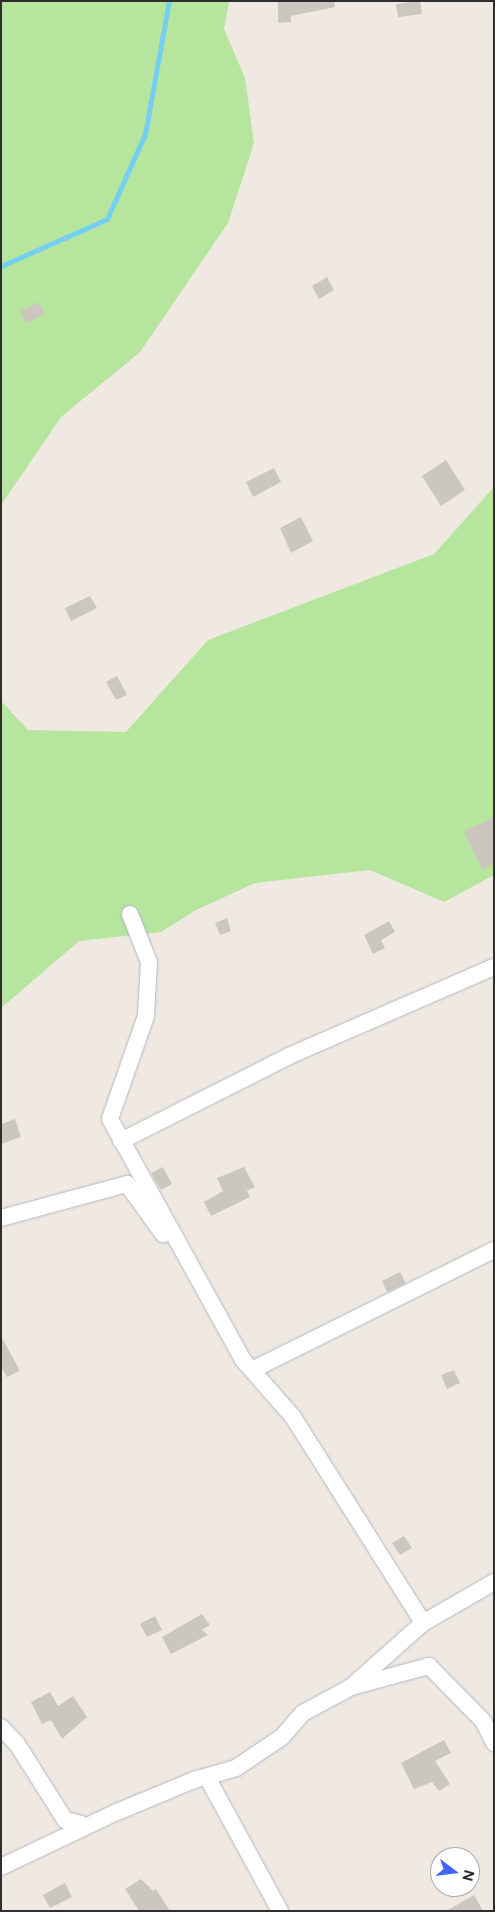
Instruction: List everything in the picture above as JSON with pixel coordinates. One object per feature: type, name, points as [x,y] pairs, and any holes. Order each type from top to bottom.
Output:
[{"type":"street","points":[[130,914],[149,962],[146,1016],[110,1119],[252,1370],[293,1417],[423,1623]]},
{"type":"street","points":[[121,1141],[289,1056],[494,967]]},
{"type":"street","points":[[1,1218],[127,1184],[279,1397]]},
{"type":"street","points":[[252,1370],[494,1250]]},
{"type":"street","points":[[1,1867],[71,1832],[207,1777],[236,1768],[282,1737],[303,1713],[351,1687],[423,1623],[494,1582]]},
{"type":"street","points":[[351,1687],[429,1666],[483,1721],[494,1743]]},
{"type":"street","points":[[1,1727],[17,1744],[65,1820],[81,1824]]},
{"type":"street","points":[[207,1777],[280,1911]]},
{"type":"green space","points":[[1,1],[229,1],[224,29],[245,78],[254,143],[228,223],[140,352],[61,417],[1,505]]},
{"type":"green space","points":[[494,487],[494,875],[444,902],[370,870],[255,883],[196,910],[161,932],[79,941],[1,1008],[1,701],[28,730],[126,732],[208,640],[434,554]]},
{"type":"building","points":[[278,1],[334,1],[335,7],[291,16],[291,22],[278,23]]},
{"type":"building","points":[[420,1],[422,14],[398,17],[396,4]]},
{"type":"building","points":[[327,277],[334,290],[319,299],[312,286]]},
{"type":"building","points":[[39,302],[45,314],[26,323],[20,311]]},
{"type":"building","points":[[446,460],[465,490],[441,506],[422,476]]},
{"type":"building","points":[[274,468],[281,482],[253,497],[246,482]]},
{"type":"building","points":[[301,517],[313,541],[291,553],[280,528]]},
{"type":"building","points":[[90,596],[97,608],[71,621],[65,608]]},
{"type":"building","points":[[117,676],[127,695],[116,700],[106,682]]},
{"type":"building","points":[[494,817],[494,864],[482,870],[464,831]]},
{"type":"building","points":[[227,918],[231,931],[220,935],[215,923]]},
{"type":"building","points":[[389,921],[395,932],[381,940],[385,948],[373,954],[364,935]]},
{"type":"building","points":[[15,1119],[21,1137],[1,1144],[1,1124]]},
{"type":"building","points":[[163,1167],[172,1184],[161,1190],[151,1173]]},
{"type":"building","points":[[244,1167],[255,1187],[247,1191],[250,1197],[211,1216],[204,1202],[223,1191],[217,1178]]},
{"type":"building","points":[[400,1272],[406,1283],[387,1292],[382,1281]]},
{"type":"building","points":[[1,1336],[20,1371],[7,1377],[1,1366]]},
{"type":"building","points":[[454,1370],[460,1383],[447,1389],[441,1375]]},
{"type":"building","points":[[404,1536],[412,1548],[400,1555],[392,1543]]},
{"type":"building","points":[[202,1614],[210,1625],[202,1630],[208,1635],[171,1654],[162,1637]]},
{"type":"building","points":[[155,1616],[162,1630],[147,1637],[140,1624]]},
{"type":"building","points":[[50,1692],[58,1706],[73,1696],[87,1717],[62,1739],[51,1720],[42,1724],[31,1702]]},
{"type":"building","points":[[444,1740],[451,1753],[435,1761],[450,1784],[439,1791],[432,1782],[414,1789],[401,1763]]},
{"type":"building","points":[[141,1879],[153,1891],[156,1889],[170,1911],[139,1911],[125,1889]]},
{"type":"building","points":[[65,1883],[72,1897],[50,1908],[43,1895]]},
{"type":"building","points":[[470,1897],[475,1897],[483,1911],[446,1911]]},
{"type":"waterway","points":[[1,266],[107,219],[145,134],[169,1]]}]
